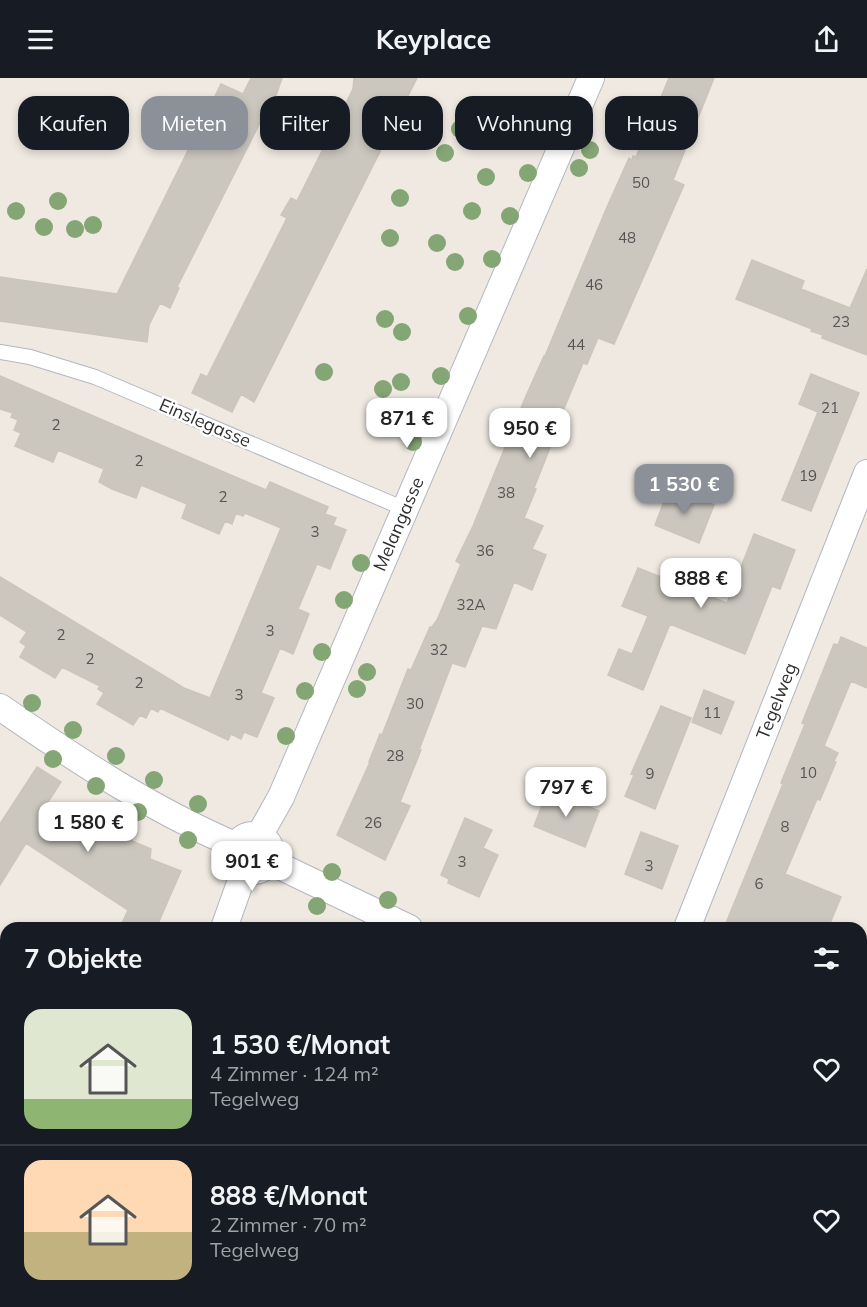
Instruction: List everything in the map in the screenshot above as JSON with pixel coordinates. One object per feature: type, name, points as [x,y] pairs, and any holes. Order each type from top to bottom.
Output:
[{"type":"street","name":"Melangasse","points":[[226,922],[247,850],[281,797],[591,78]]},
{"type":"street","name":"Tegelweg","points":[[689,922],[867,473]]},
{"type":"street","points":[[0,706],[132,793],[247,850],[250,870],[261,869],[269,861],[396,922]]},
{"type":"lane","name":"Einslegasse","points":[[0,352],[30,357],[95,377],[405,509]]},
{"type":"building","points":[[251,78],[282,78],[276,96],[260,96],[260,123],[248,147],[248,96],[215,96],[221,84],[243,94]]},
{"type":"building","points":[[354,78],[417,78],[408,96],[362,96],[362,150],[381,150],[254,402],[241,394],[232,412],[192,393],[201,374],[207,377],[287,218],[281,215],[291,198],[297,201],[322,150],[350,150],[350,96]]},
{"type":"building","points":[[669,78],[714,78],[698,118],[698,96],[661,96]]},
{"type":"building","points":[[188,150],[246,150],[177,287],[179,288],[170,308],[160,303],[149,325],[147,342],[0,321],[0,277],[117,294]]},
{"type":"building","points":[[639,150],[685,150],[673,180],[684,185],[614,344],[598,338],[587,364],[583,363],[555,430],[557,430],[524,518],[543,526],[532,549],[546,555],[532,590],[514,582],[496,629],[482,626],[465,667],[452,663],[400,802],[410,806],[385,860],[337,835],[380,734],[382,735],[408,669],[411,670],[430,627],[437,620],[461,564],[456,561],[473,526],[607,207],[629,158],[632,160],[633,156],[636,157]]},
{"type":"building","points":[[752,260],[804,281],[801,289],[850,308],[867,269],[867,355],[822,338],[823,335],[811,331],[812,329],[736,299]]},
{"type":"building","points":[[811,374],[859,393],[811,511],[782,500],[818,412],[799,404]]},
{"type":"building","points":[[0,376],[266,490],[270,482],[328,507],[325,514],[336,518],[333,525],[346,530],[330,569],[317,564],[298,609],[309,614],[293,654],[280,648],[261,693],[274,698],[257,737],[244,732],[241,739],[231,734],[228,740],[160,708],[158,712],[151,708],[146,718],[140,715],[133,725],[97,704],[104,693],[98,689],[100,686],[62,667],[55,678],[20,657],[26,646],[20,642],[27,632],[0,615],[0,577],[184,688],[210,698],[281,528],[245,513],[243,516],[236,513],[232,524],[225,521],[219,534],[182,518],[187,504],[141,485],[136,498],[99,482],[104,469],[58,450],[53,462],[15,446],[21,433],[14,430],[18,420],[11,417],[13,413],[0,409]]},
{"type":"building","points":[[670,486],[714,505],[699,543],[655,525]]},
{"type":"building","points":[[754,534],[795,550],[780,589],[772,586],[745,654],[670,624],[643,690],[608,675],[619,649],[632,654],[648,616],[622,606],[638,568],[727,603]]},
{"type":"building","points":[[841,637],[867,648],[867,688],[851,681],[824,746],[838,753],[834,761],[836,762],[820,800],[817,799],[785,874],[841,897],[831,922],[726,922],[783,784],[781,783],[805,724],[802,723],[834,644],[838,645]]},
{"type":"building","points":[[704,690],[734,702],[721,734],[692,722]]},
{"type":"building","points":[[661,706],[691,718],[655,809],[625,796],[634,775],[631,774]]},
{"type":"building","points":[[37,767],[61,782],[46,805],[82,826],[90,811],[130,835],[132,841],[151,849],[150,859],[181,871],[159,922],[123,922],[128,910],[26,843],[0,885],[0,824]]},
{"type":"building","points":[[548,790],[599,811],[585,847],[534,826]]},
{"type":"building","points":[[465,818],[492,830],[483,848],[498,855],[479,897],[448,883],[449,879],[441,875]]},
{"type":"building","points":[[641,832],[678,846],[662,889],[625,874]]}]
